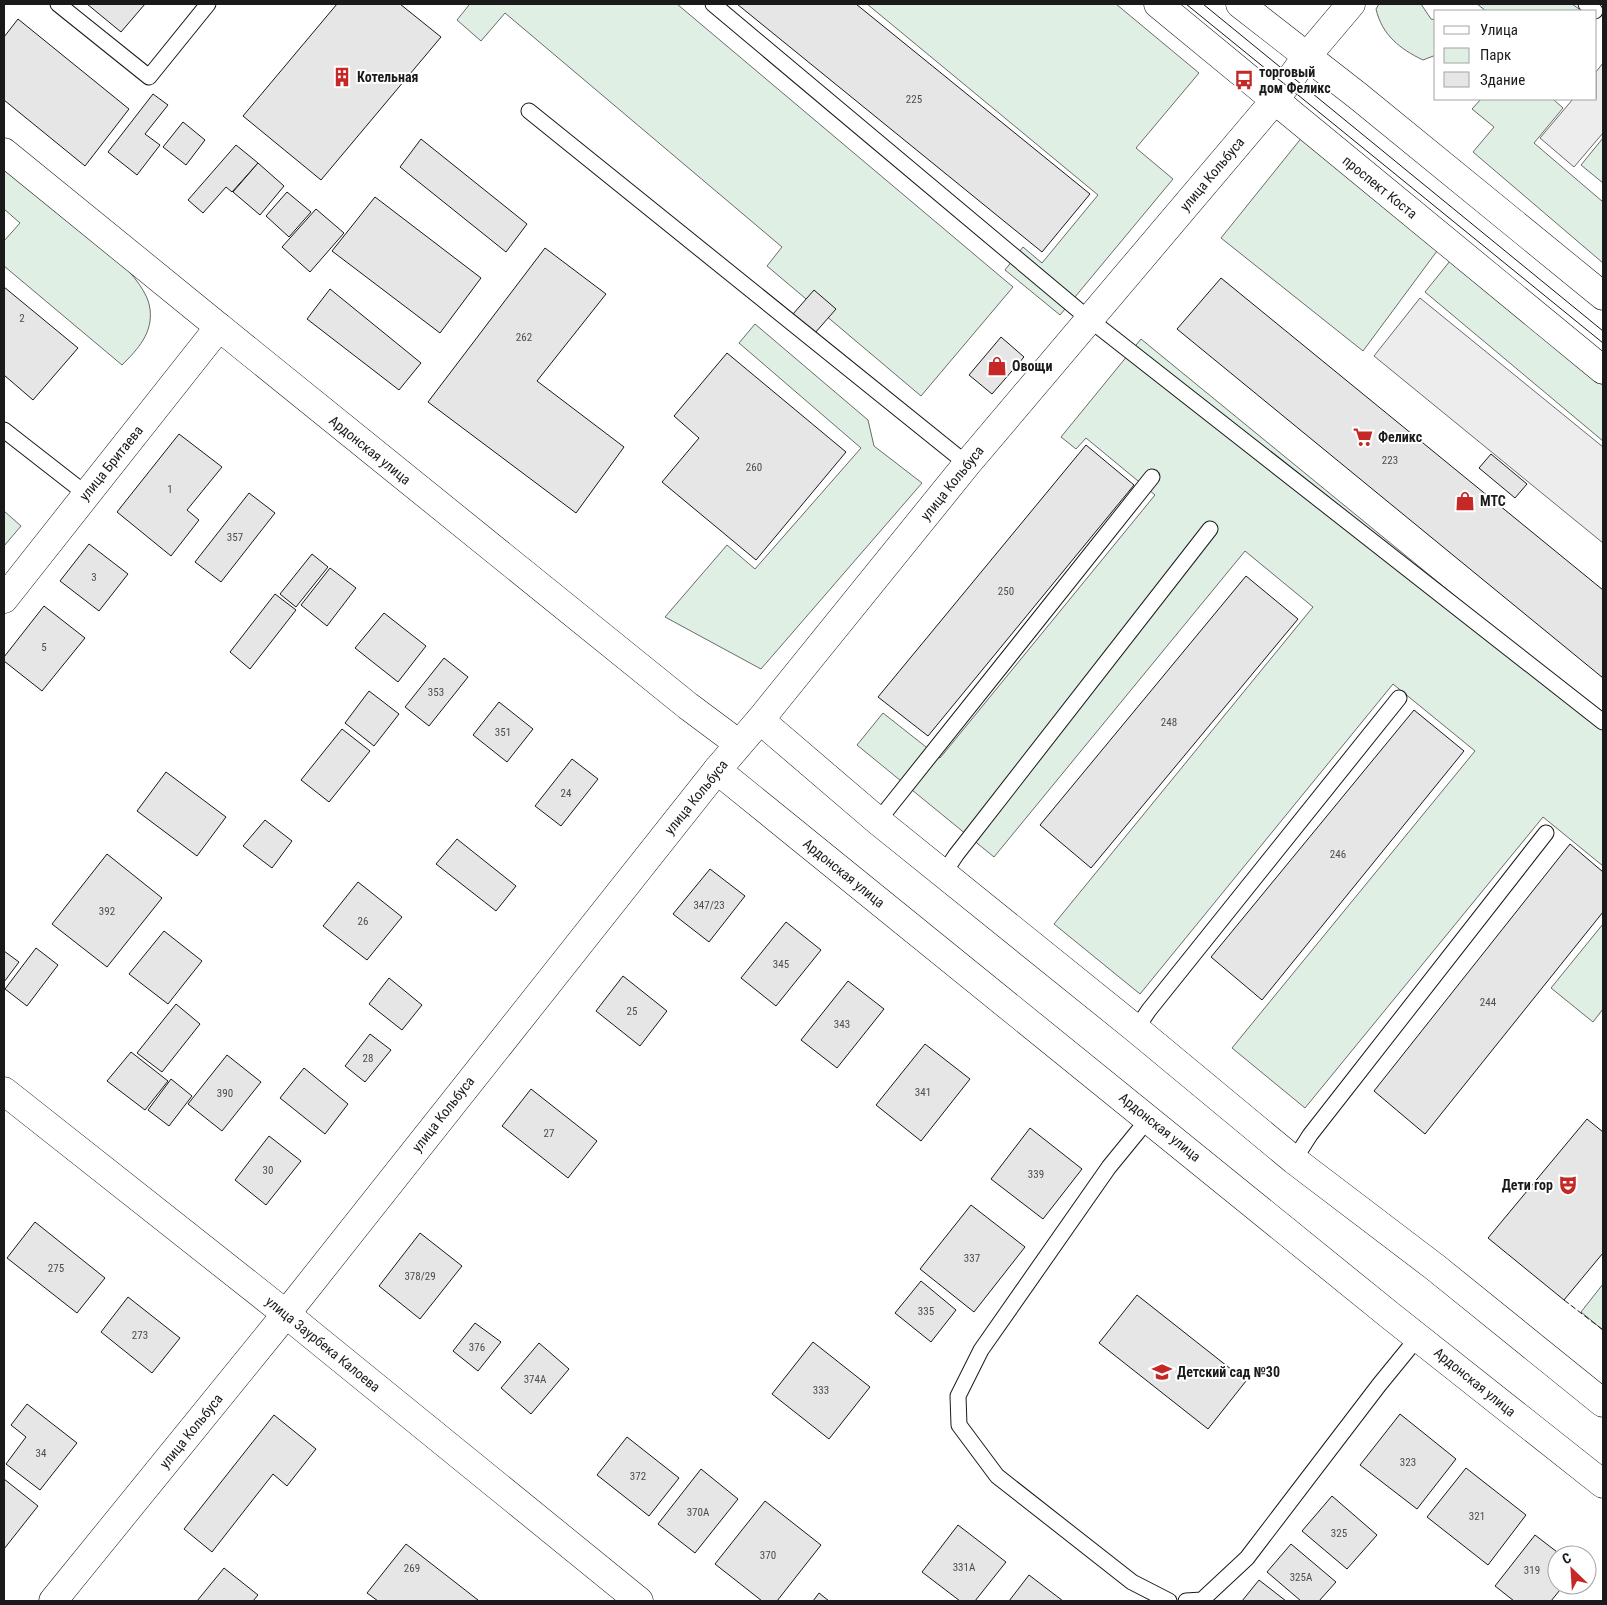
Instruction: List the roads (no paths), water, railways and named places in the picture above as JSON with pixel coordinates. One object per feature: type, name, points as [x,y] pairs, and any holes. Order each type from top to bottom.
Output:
[{"type":"street","name":"проспект Коста","points":[[1158,4],[1603,370]]},
{"type":"street","points":[[1240,4],[1358,96],[1603,296]]},
{"type":"street","name":"улица Кольбуса","points":[[53,1601],[286,1314],[716,770],[760,720],[967,464],[1275,100],[1307,56],[1350,4]]},
{"type":"street","name":"Ардонская улица","points":[[4,152],[672,694],[739,744]]},
{"type":"street","name":"улица Бритаева","points":[[4,599],[219,328]]},
{"type":"street","points":[[760,720],[878,821],[1136,1029],[1294,1160],[1436,1268],[1603,1403]]},
{"type":"street","name":"Ардонская улица","points":[[716,770],[1384,1310],[1603,1484]]},
{"type":"street","name":"улица Заурбека Калоева","points":[[4,1091],[286,1314],[639,1601]]},
{"type":"lane","points":[[58,4],[149,77],[208,4]]},
{"type":"lane","points":[[713,4],[1089,319],[1603,722]]},
{"type":"lane","points":[[529,111],[967,464]]},
{"type":"lane","points":[[4,430],[86,494]]},
{"type":"lane","points":[[878,821],[1152,478]]},
{"type":"lane","points":[[944,874],[956,854],[1210,529]]},
{"type":"lane","points":[[1136,1029],[1149,1010],[1399,698]]},
{"type":"lane","points":[[1294,1160],[1310,1135],[1546,833]]},
{"type":"lane","points":[[1148,1118],[1109,1167],[981,1350],[958,1396],[959,1425],[997,1476],[1132,1582],[1169,1601]]},
{"type":"lane","points":[[1186,1601],[1202,1600],[1247,1558],[1379,1385],[1419,1336]]},
{"type":"tram line","points":[[1186,4],[1603,343]]},
{"type":"tram line","points":[[1203,4],[1603,331]]},
{"type":"place","name":"Котельная","points":[[342,77]]},
{"type":"place","name":"торговый дом Феликс","points":[[1244,80]]},
{"type":"place","name":"Овощи","points":[[997,366]]},
{"type":"place","name":"Феликс","points":[[1363,437]]},
{"type":"place","name":"МТС","points":[[1465,501]]},
{"type":"place","name":"Дети гор","points":[[1568,1185]]},
{"type":"place","name":"Детский сад №30","points":[[1162,1372]]}]
